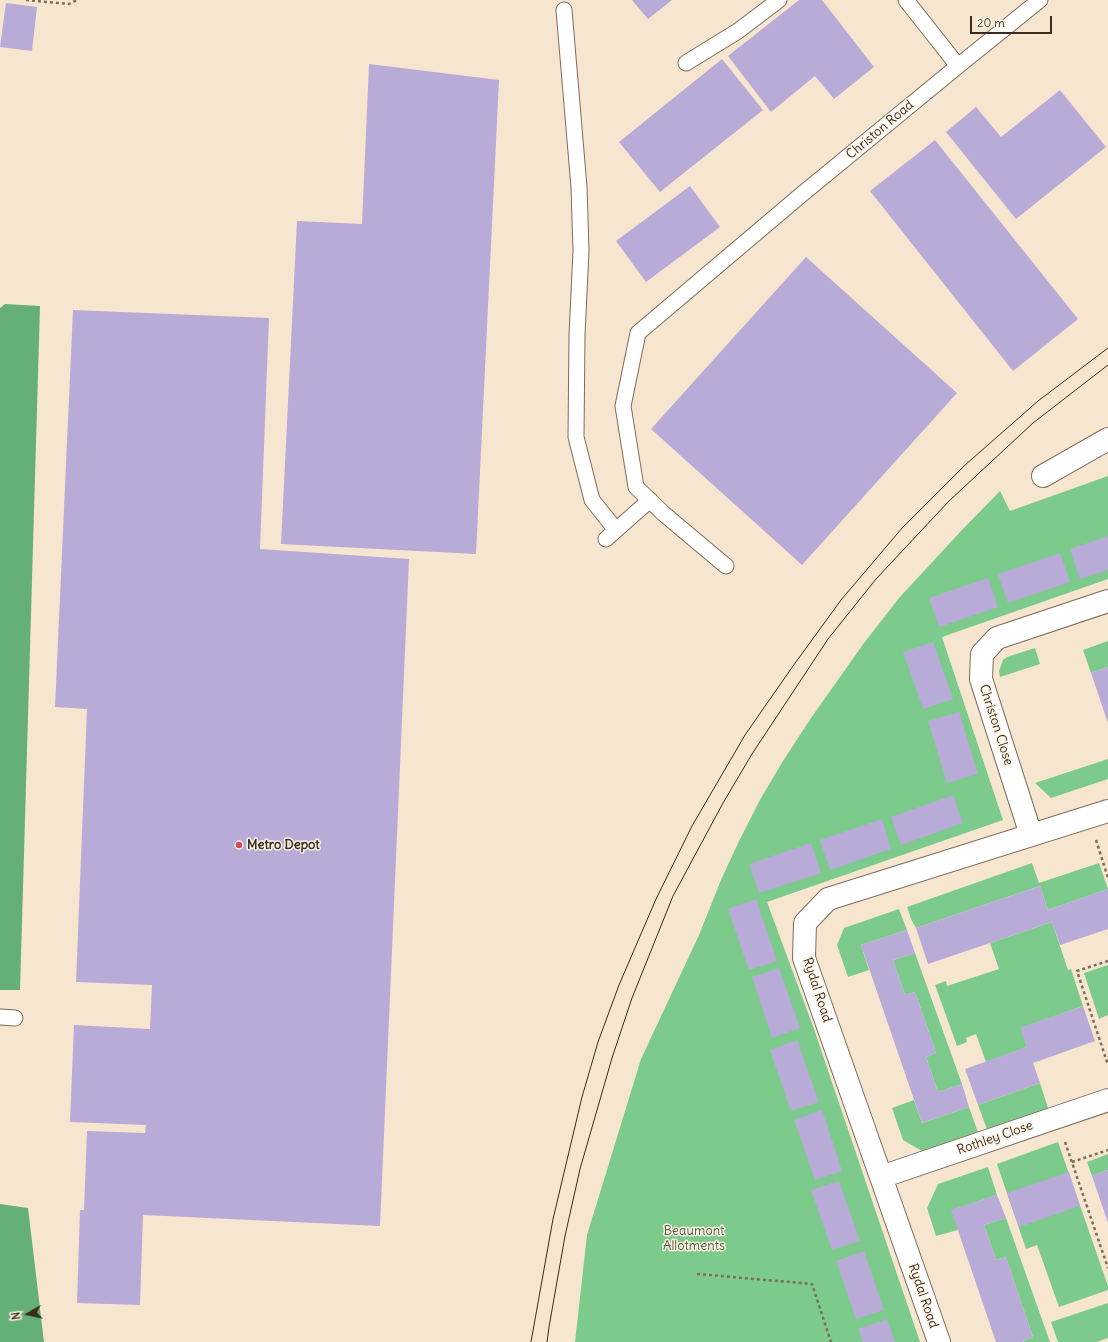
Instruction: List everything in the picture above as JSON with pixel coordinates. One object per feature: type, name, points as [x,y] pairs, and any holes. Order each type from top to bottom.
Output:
[{"type":"street","points":[[1043,476],[1108,439]]},
{"type":"street","name":"Christon Close","points":[[1031,835],[981,679],[982,654],[997,638],[1108,601]]},
{"type":"street","name":"Rydal Road","points":[[939,1342],[804,958],[805,923],[828,899],[1090,816]]},
{"type":"street","name":"Rothley Close","points":[[881,1177],[1108,1100]]},
{"type":"lane","points":[[686,63],[738,31],[779,0]]},
{"type":"lane","points":[[906,0],[958,66]]},
{"type":"lane","name":"Christon Road","points":[[726,566],[664,514],[636,487],[623,406],[638,333],[801,195],[1040,0]]},
{"type":"lane","points":[[564,10],[579,187],[581,251],[577,336],[576,437],[592,500],[611,534],[650,500]]},
{"type":"lane","points":[[0,1017],[15,1018]]},
{"type":"path","points":[[26,0],[69,4],[77,0]]},
{"type":"path","points":[[1090,816],[1108,878]]},
{"type":"path","points":[[1108,961],[1077,971],[1108,1065]]},
{"type":"path","points":[[1057,1117],[1108,1268]]},
{"type":"path","points":[[1072,1162],[1108,1150]]},
{"type":"path","points":[[697,1274],[812,1284],[831,1342]]},
{"type":"green space","points":[[5,304],[40,306],[20,990],[0,990],[0,308]]},
{"type":"green space","name":"Beaumont Allotments","points":[[1108,476],[1108,579],[942,637],[1003,820],[767,902],[814,1029],[920,1342],[575,1342],[587,1235],[641,1059],[699,935],[721,880],[739,841],[761,798],[783,761],[811,718],[864,643],[899,598],[1000,491],[1010,511]]},
{"type":"green space","points":[[1108,641],[1108,667],[1091,673],[1083,650]]},
{"type":"green space","points":[[1035,648],[1040,664],[1000,677],[999,671],[1003,660],[1007,657]]},
{"type":"green space","points":[[1108,759],[1108,779],[1051,798],[1035,783]]},
{"type":"green space","points":[[1032,863],[1039,883],[1099,863],[1108,889],[1048,910],[1040,886],[916,928],[911,919],[907,907]]},
{"type":"green space","points":[[899,909],[907,930],[861,945],[869,970],[848,977],[837,945],[844,928]]},
{"type":"green space","points":[[1052,922],[1068,970],[1071,969],[1083,1006],[1021,1028],[1027,1047],[986,1062],[976,1034],[966,1038],[967,1042],[957,1046],[935,985],[946,981],[947,986],[999,969],[990,943]]},
{"type":"green space","points":[[915,953],[962,1084],[938,1092],[926,1057],[936,1053],[915,992],[905,995],[893,960]]},
{"type":"green space","points":[[1108,965],[1108,1015],[1099,1019],[1084,973]]},
{"type":"green space","points":[[1040,1083],[1049,1111],[988,1132],[978,1105]]},
{"type":"green space","points":[[914,1100],[922,1123],[969,1107],[979,1135],[927,1154],[903,1140],[892,1108]]},
{"type":"green space","points":[[1058,1142],[1108,1286],[1108,1290],[1059,1307],[1037,1245],[1026,1249],[997,1164]]},
{"type":"green space","points":[[1108,1154],[1108,1170],[1092,1176],[1087,1162]]},
{"type":"green space","points":[[988,1167],[997,1195],[952,1210],[958,1230],[936,1236],[927,1208],[938,1184]]},
{"type":"green space","points":[[0,1204],[28,1208],[44,1342],[0,1342]]},
{"type":"green space","points":[[1006,1218],[1050,1342],[1023,1341],[1033,1337],[1006,1257],[996,1260],[984,1225]]},
{"type":"green space","points":[[1108,1303],[1108,1338],[1097,1342],[1058,1342],[1051,1322]]},
{"type":"building","points":[[632,0],[672,0],[648,19]]},
{"type":"building","points":[[799,0],[822,0],[874,67],[834,99],[815,76],[771,112],[728,56]]},
{"type":"building","points":[[6,3],[37,7],[32,51],[0,47]]},
{"type":"building","points":[[722,59],[763,110],[660,192],[619,142]]},
{"type":"building","points":[[369,64],[499,80],[476,554],[281,544],[297,221],[362,224]]},
{"type":"building","points":[[1060,90],[1106,147],[1016,219],[946,132],[976,107],[1001,137]]},
{"type":"building","points":[[935,140],[1078,319],[1013,371],[870,191]]},
{"type":"building","points":[[690,186],[720,227],[646,282],[616,241]]},
{"type":"building","points":[[806,257],[957,393],[802,565],[651,429]]},
{"type":"building","name":"Metro Depot","points":[[73,310],[269,318],[260,549],[409,559],[380,1226],[143,1215],[140,1305],[77,1303],[80,1210],[84,1210],[87,1131],[145,1133],[146,1125],[70,1122],[74,1025],[150,1029],[152,985],[76,982],[87,709],[55,707]]},
{"type":"building","points":[[1108,536],[1108,570],[1080,579],[1070,549]]},
{"type":"building","points":[[1060,553],[1070,582],[1008,603],[998,574]]},
{"type":"building","points":[[988,578],[998,607],[939,627],[929,598]]},
{"type":"building","points":[[933,642],[953,699],[923,709],[903,652]]},
{"type":"building","points":[[1108,667],[1108,723],[1091,673]]},
{"type":"building","points":[[959,712],[978,774],[947,783],[928,721]]},
{"type":"building","points":[[953,795],[963,823],[901,845],[891,817]]},
{"type":"building","points":[[882,819],[891,849],[830,870],[820,840]]},
{"type":"building","points":[[811,843],[821,873],[759,893],[749,864]]},
{"type":"building","points":[[1040,886],[1048,910],[1108,889],[1108,929],[1060,945],[1052,922],[928,964],[916,928]]},
{"type":"building","points":[[756,899],[777,961],[749,970],[728,909]]},
{"type":"building","points":[[907,930],[915,953],[893,960],[905,995],[915,992],[936,1053],[926,1057],[938,1092],[962,1084],[969,1107],[922,1123],[861,945]]},
{"type":"building","points":[[779,968],[800,1028],[772,1038],[752,977]]},
{"type":"building","points":[[1083,1006],[1095,1041],[1033,1063],[1040,1083],[978,1105],[965,1069],[1027,1047],[1020,1028]]},
{"type":"building","points":[[797,1040],[819,1102],[791,1111],[770,1050]]},
{"type":"building","points":[[822,1110],[842,1171],[815,1180],[794,1120]]},
{"type":"building","points":[[1108,1170],[1108,1223],[1092,1176]]},
{"type":"building","points":[[1069,1172],[1080,1206],[1019,1227],[1007,1193]]},
{"type":"building","points":[[839,1181],[860,1241],[832,1250],[811,1190]]},
{"type":"building","points":[[997,1195],[1006,1218],[984,1225],[996,1260],[1006,1257],[1033,1337],[1023,1341],[1024,1342],[996,1342],[951,1210]]},
{"type":"building","points":[[864,1251],[884,1310],[856,1319],[836,1261]]},
{"type":"building","points":[[887,1319],[895,1342],[863,1342],[858,1329]]},
{"type":"tram line","points":[[531,1342],[553,1219],[582,1097],[598,1042],[619,985],[656,899],[692,826],[745,735],[793,666],[841,600],[903,527],[964,466],[1038,401],[1108,348]]},
{"type":"tram line","points":[[547,1342],[565,1236],[580,1169],[612,1058],[632,998],[673,896],[723,803],[752,754],[828,639],[876,579],[949,501],[1033,423],[1108,365]]},
{"type":"place","name":"Metro Depot","points":[[239,845]]}]
